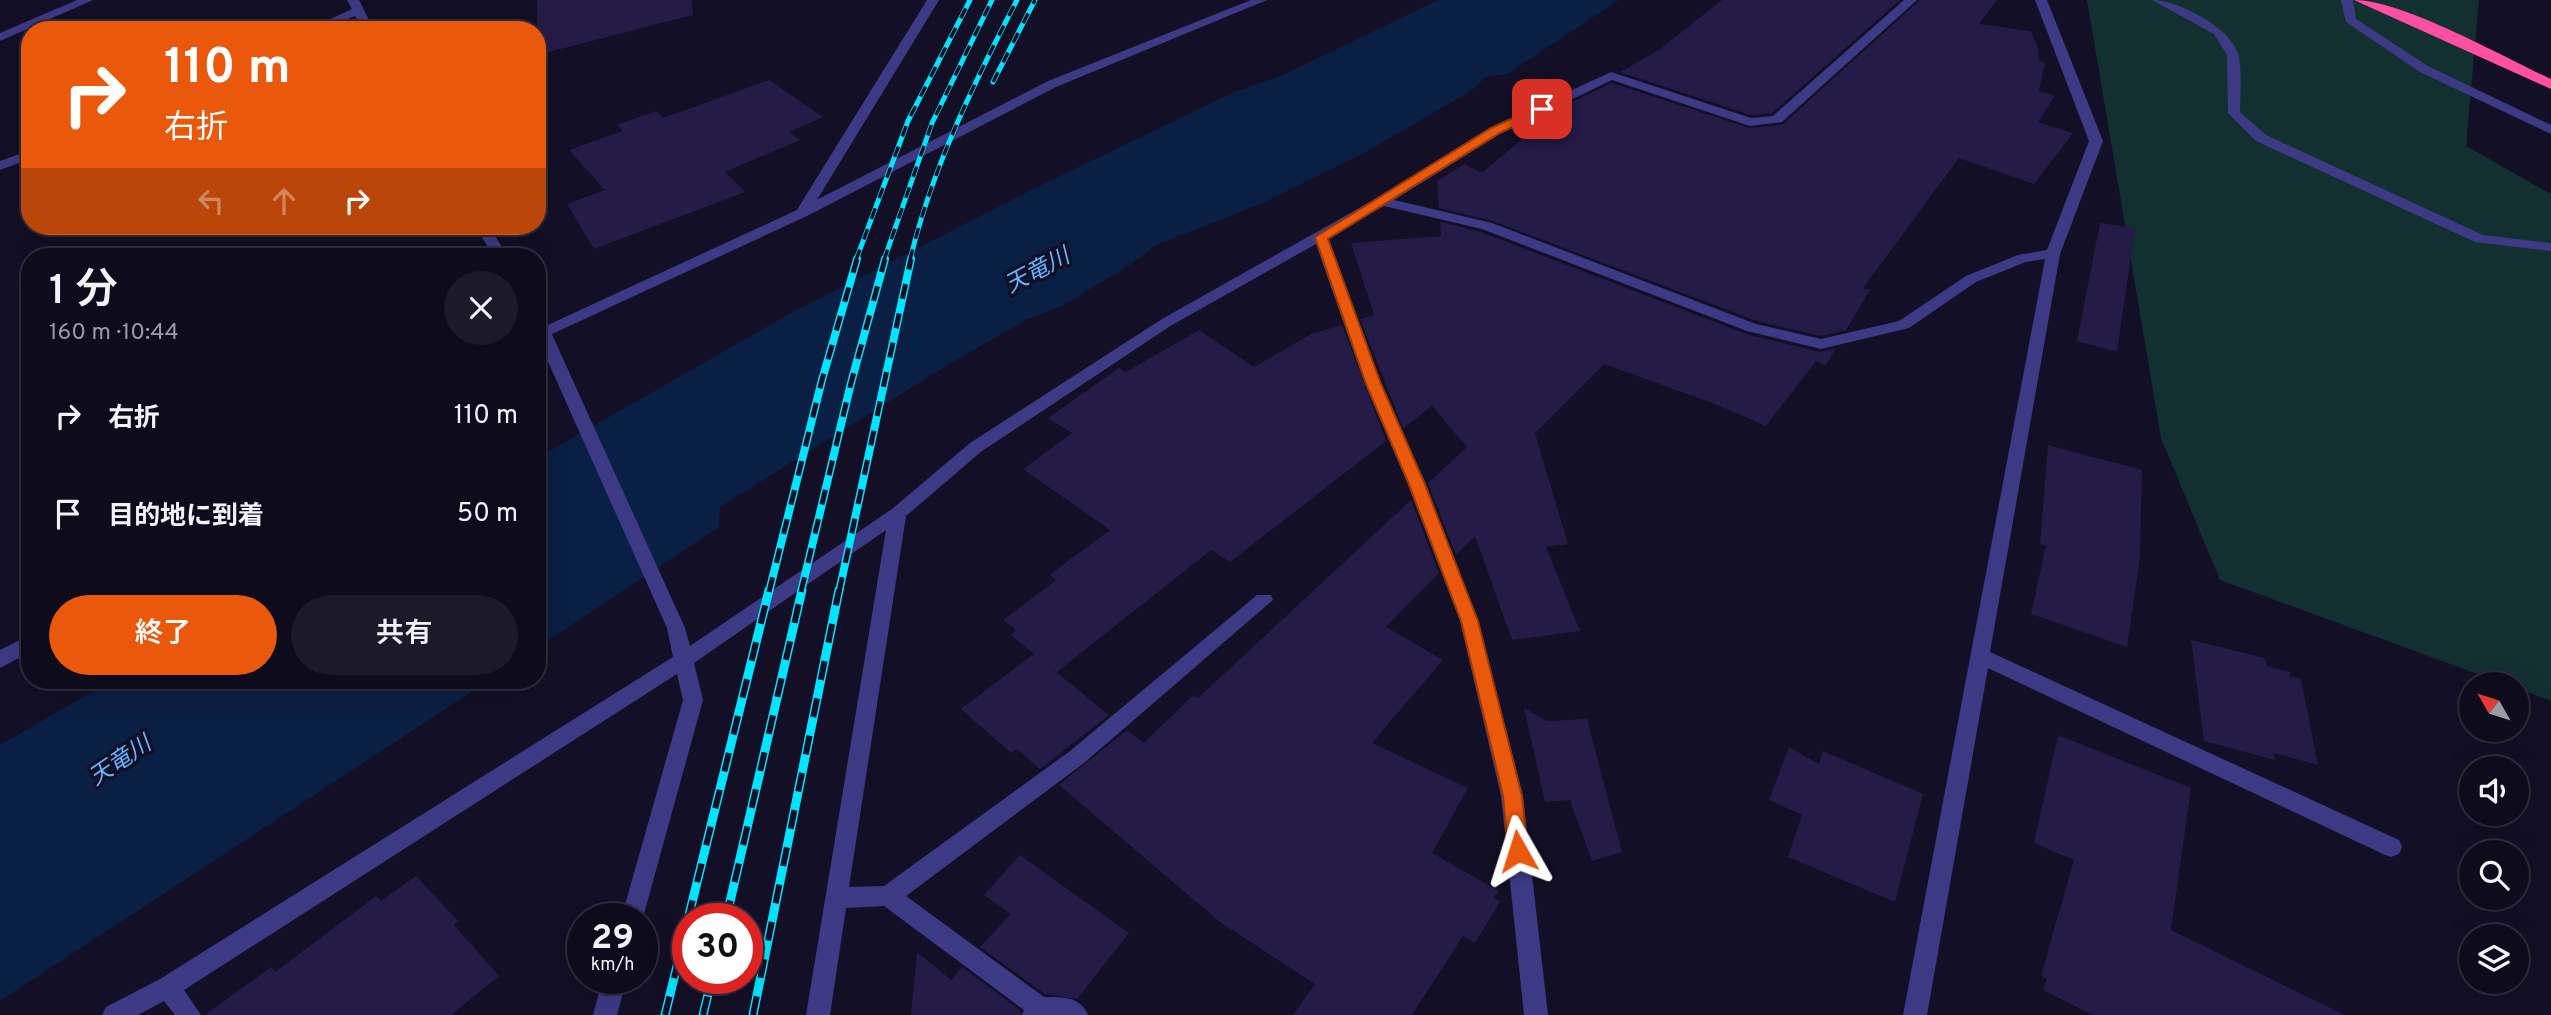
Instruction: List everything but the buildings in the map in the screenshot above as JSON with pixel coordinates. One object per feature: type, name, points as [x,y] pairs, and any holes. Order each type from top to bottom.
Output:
[{"type":"highway","points":[[2361,0],[2438,31],[2551,85]]},
{"type":"street","points":[[38,21],[87,0]]},
{"type":"street","points":[[802,213],[933,0]]},
{"type":"street","points":[[546,326],[802,213],[1052,84],[1261,0]]},
{"type":"street","points":[[114,1015],[168,987],[684,660],[898,513],[976,447],[1167,322],[1321,237],[1495,131],[1611,76],[1750,122],[1777,119],[1911,0]]},
{"type":"street","points":[[1915,1015],[2053,254],[2096,141],[2041,0]]},
{"type":"street","points":[[2158,0],[2218,32],[2233,55],[2234,113],[2261,138],[2480,239],[2551,247]]},
{"type":"street","points":[[2347,0],[2350,20],[2424,69],[2551,130]]},
{"type":"street","points":[[329,21],[355,6]]},
{"type":"street","points":[[0,37],[21,28]]},
{"type":"street","points":[[0,166],[21,157]]},
{"type":"street","points":[[1382,201],[1487,226],[1752,328],[1821,344],[1905,325],[1971,279],[2023,258],[2053,254]]},
{"type":"street","points":[[1321,237],[1373,384],[1416,482],[1469,621],[1512,796],[1536,1015]]},
{"type":"street","points":[[546,341],[676,628],[692,699],[636,903]]},
{"type":"street","points":[[818,1015],[898,513]]},
{"type":"street","points":[[837,898],[888,896],[1077,757],[1264,600]]},
{"type":"street","points":[[0,660],[21,647]]},
{"type":"street","points":[[1980,656],[2391,847]]},
{"type":"street","points":[[888,896],[1037,1012],[1068,1009],[1076,1015]]},
{"type":"street","points":[[168,987],[188,1015]]},
{"type":"street","points":[[605,1015],[611,994]]},
{"type":"green space","points":[[2087,0],[2479,0],[2466,146],[2551,194],[2551,701],[2529,693],[2529,672],[2472,672],[2220,580],[2161,438]]},
{"type":"water","name":"天竜川","points":[[1438,0],[1619,0],[1507,74],[1486,77],[1471,91],[1364,153],[1263,203],[1156,245],[1130,265],[1062,306],[1028,319],[951,363],[720,507],[719,527],[546,642],[546,453],[791,313],[1029,191],[1234,92],[1281,76]]},
{"type":"water","name":"天竜川","points":[[97,689],[476,689],[0,1001],[0,745]]},
{"type":"railway","points":[[856,260],[908,121],[970,0]]},
{"type":"railway","points":[[884,260],[932,123],[992,0]]},
{"type":"railway","points":[[910,260],[942,159],[970,94],[1017,0]]},
{"type":"railway","points":[[993,82],[1035,0]]},
{"type":"railway","points":[[769,592],[822,380],[857,259]]},
{"type":"railway","points":[[801,592],[851,383],[885,259]]},
{"type":"railway","points":[[839,592],[911,259]]},
{"type":"railway","points":[[692,903],[769,590]]},
{"type":"railway","points":[[730,903],[802,590]]},
{"type":"railway","points":[[753,1015],[839,590]]},
{"type":"railway","points":[[665,1015],[672,986]]},
{"type":"railway","points":[[703,1015],[708,994]]},
{"type":"route","points":[[1518,851],[1512,796],[1469,621],[1416,482],[1373,384],[1321,237],[1495,131],[1542,109]]}]
